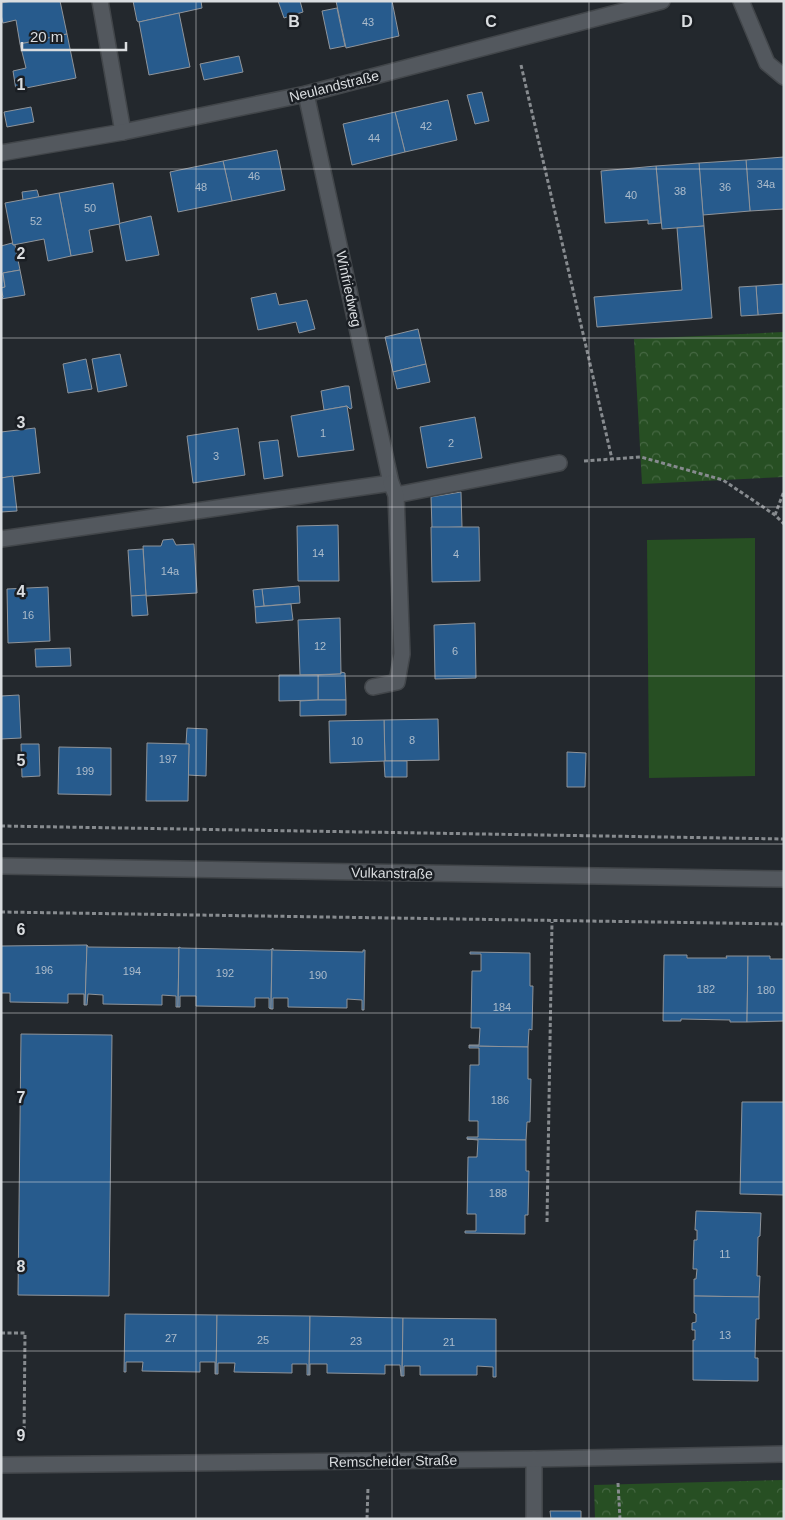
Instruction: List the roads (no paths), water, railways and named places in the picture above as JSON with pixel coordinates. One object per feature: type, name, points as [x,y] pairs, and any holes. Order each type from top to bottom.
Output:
[{"type":"street","points":[[100,1],[123,132]]},
{"type":"street","name":"Neulandstraße","points":[[1,153],[123,132],[306,94],[662,1]]},
{"type":"street","points":[[741,1],[767,63],[784,77]]},
{"type":"street","name":"Winfriedweg","points":[[306,94],[394,489],[402,654],[397,682],[374,687]]},
{"type":"street","points":[[1,539],[394,489],[559,463]]},
{"type":"street","name":"Vulkanstraße","points":[[1,866],[784,879]]},
{"type":"street","name":"Remscheider Straße","points":[[1,1465],[368,1462],[784,1454]]},
{"type":"street","points":[[534,1459],[534,1519]]}]
